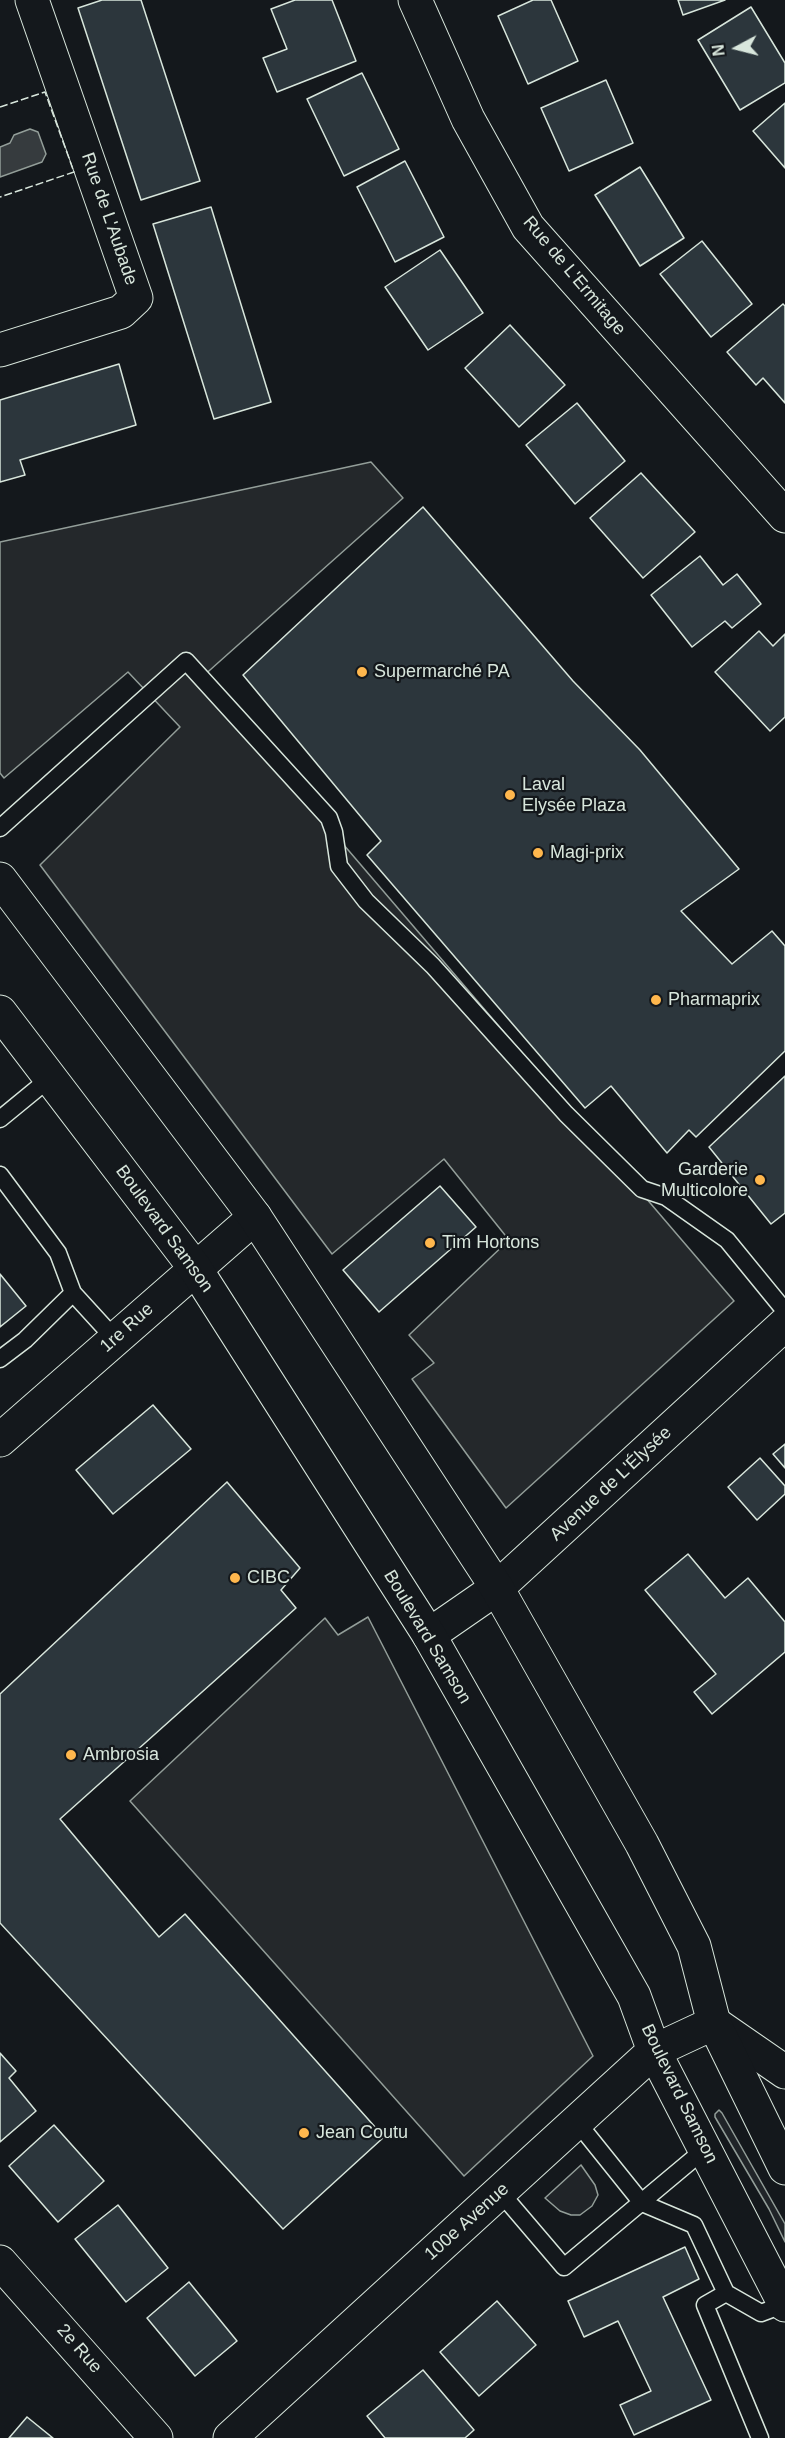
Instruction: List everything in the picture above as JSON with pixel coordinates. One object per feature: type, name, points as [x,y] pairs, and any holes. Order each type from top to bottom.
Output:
[{"type":"street","name":"Rue de L'Aubade","points":[[0,350],[121,312],[136,298],[32,0]]},
{"type":"street","name":"Rue de L'Ermitage","points":[[416,0],[468,119],[528,227],[785,516]]},
{"type":"street","points":[[0,879],[255,1217],[497,1588],[642,1844],[694,1947],[714,2023],[785,2168]]},
{"type":"street","name":"Boulevard Samson","points":[[0,1012],[195,1268],[429,1635],[634,1996],[654,2051],[785,2304]]},
{"type":"street","name":"1re Rue","points":[[0,1440],[255,1217]]},
{"type":"street","name":"Avenue de L'Élysée","points":[[429,1635],[497,1588],[785,1324]]},
{"type":"street","points":[[714,2023],[785,2072]]},
{"type":"street","name":"100e Avenue","points":[[230,2438],[654,2051],[714,2023]]},
{"type":"street","name":"2e Rue","points":[[0,2262],[156,2438]]},
{"type":"lane","points":[[0,828],[186,661],[329,818],[334,832],[339,866],[366,900],[433,966],[566,1114],[642,1189],[666,1197],[727,1240],[785,1311]]},
{"type":"lane","points":[[0,1119],[50,1078]]},
{"type":"lane","points":[[0,1174],[58,1253],[73,1293],[115,1339]]},
{"type":"lane","points":[[0,1359],[25,1340],[73,1293]]},
{"type":"lane","points":[[577,2122],[642,2203],[694,2225],[726,2293],[761,2313],[785,2304]]},
{"type":"lane","points":[[500,2192],[564,2268],[705,2150]]},
{"type":"lane","points":[[726,2293],[705,2305],[760,2438]]},
{"type":"shaded area","points":[[30,129],[38,132],[46,154],[42,162],[0,177],[0,147],[10,143],[14,135]]},
{"type":"shaded area","points":[[371,462],[403,498],[201,678],[734,1301],[506,1508],[412,1379],[434,1363],[409,1335],[509,1240],[444,1159],[332,1254],[40,865],[180,727],[128,672],[4,778],[0,773],[0,542]]},
{"type":"shaded area","points":[[368,1617],[593,2056],[464,2176],[130,1801],[325,1618],[338,1635]]},
{"type":"shaded area","points":[[719,2110],[785,2224],[785,2242],[769,2209],[715,2117]]},
{"type":"shaded area","points":[[581,2165],[595,2185],[598,2195],[592,2206],[580,2215],[571,2215],[560,2211],[545,2198]]},
{"type":"building","points":[[102,0],[141,0],[200,181],[141,200],[78,8]]},
{"type":"building","points":[[295,0],[332,0],[356,61],[277,92],[263,58],[287,49],[271,9]]},
{"type":"building","points":[[533,0],[551,0],[578,61],[528,84],[498,16]]},
{"type":"building","points":[[678,0],[725,0],[683,15]]},
{"type":"building","points":[[751,7],[785,63],[785,83],[740,110],[698,40]]},
{"type":"building","points":[[362,73],[399,149],[344,176],[307,99]]},
{"type":"building","points":[[606,80],[633,143],[569,171],[541,108]]},
{"type":"building","points":[[785,103],[785,168],[753,131]]},
{"type":"building","points":[[405,161],[444,237],[395,262],[357,187]]},
{"type":"building","points":[[640,167],[684,238],[640,266],[595,195]]},
{"type":"building","points":[[211,207],[271,402],[214,419],[153,224]]},
{"type":"building","points":[[702,241],[752,304],[711,337],[660,274]]},
{"type":"building","points":[[440,250],[483,313],[428,350],[385,287]]},
{"type":"building","points":[[783,304],[785,306],[785,403],[763,378],[756,385],[727,352]]},
{"type":"building","points":[[510,325],[565,385],[519,427],[465,368]]},
{"type":"building","points":[[119,364],[136,425],[20,460],[25,475],[0,482],[0,400]]},
{"type":"building","points":[[577,403],[625,461],[575,504],[526,445]]},
{"type":"building","points":[[641,473],[695,532],[643,578],[590,518]]},
{"type":"building","name":"Laval Elysée Plaza","points":[[423,507],[573,681],[640,750],[739,869],[681,911],[732,964],[772,931],[785,946],[785,1051],[696,1137],[689,1130],[667,1153],[611,1086],[585,1108],[367,855],[381,841],[243,675]]},
{"type":"building","points":[[700,556],[723,585],[737,574],[761,604],[732,628],[725,621],[692,647],[651,595]]},
{"type":"building","points":[[759,631],[773,646],[785,634],[785,717],[770,731],[715,672]]},
{"type":"building","name":"Garderie Multicolore","points":[[785,1076],[785,1213],[771,1224],[709,1147]]},
{"type":"building","points":[[440,1186],[476,1227],[379,1312],[343,1270]]},
{"type":"building","points":[[0,1274],[26,1306],[0,1327]]},
{"type":"building","points":[[153,1405],[191,1449],[113,1514],[76,1470]]},
{"type":"building","points":[[785,1444],[785,1468],[773,1454]]},
{"type":"building","points":[[760,1458],[785,1486],[785,1494],[757,1520],[728,1487]]},
{"type":"building","points":[[227,1482],[300,1568],[281,1590],[296,1608],[60,1819],[159,1937],[185,1914],[384,2137],[283,2229],[0,1923],[0,1694]]},
{"type":"building","points":[[688,1554],[725,1598],[748,1578],[785,1622],[785,1652],[712,1714],[694,1692],[716,1674],[645,1590]]},
{"type":"building","points":[[0,2053],[16,2071],[9,2078],[36,2111],[0,2142]]},
{"type":"building","points":[[54,2125],[104,2181],[58,2222],[9,2166]]},
{"type":"building","points":[[118,2205],[168,2268],[126,2302],[75,2239]]},
{"type":"building","points":[[685,2247],[699,2279],[663,2297],[711,2400],[634,2435],[620,2405],[651,2391],[618,2321],[584,2337],[568,2301]]},
{"type":"building","points":[[189,2282],[237,2341],[195,2376],[147,2318]]},
{"type":"building","points":[[497,2301],[536,2345],[479,2396],[440,2352]]},
{"type":"building","points":[[423,2370],[474,2430],[465,2438],[385,2438],[367,2416]]},
{"type":"building","points":[[27,2417],[53,2438],[9,2438]]},
{"type":"fence","points":[[0,107],[45,92],[74,172],[0,197]]},
{"type":"place","name":"Supermarché PA","points":[[362,672]]},
{"type":"place","name":"Laval Elysée Plaza","points":[[510,795]]},
{"type":"place","name":"Magi-prix","points":[[538,853]]},
{"type":"place","name":"Pharmaprix","points":[[656,1000]]},
{"type":"place","name":"Garderie Multicolore","points":[[760,1180]]},
{"type":"place","name":"Tim Hortons","points":[[430,1243]]},
{"type":"place","name":"CIBC","points":[[235,1578]]},
{"type":"place","name":"Ambrosia","points":[[71,1755]]},
{"type":"place","name":"Jean Coutu","points":[[304,2133]]}]
